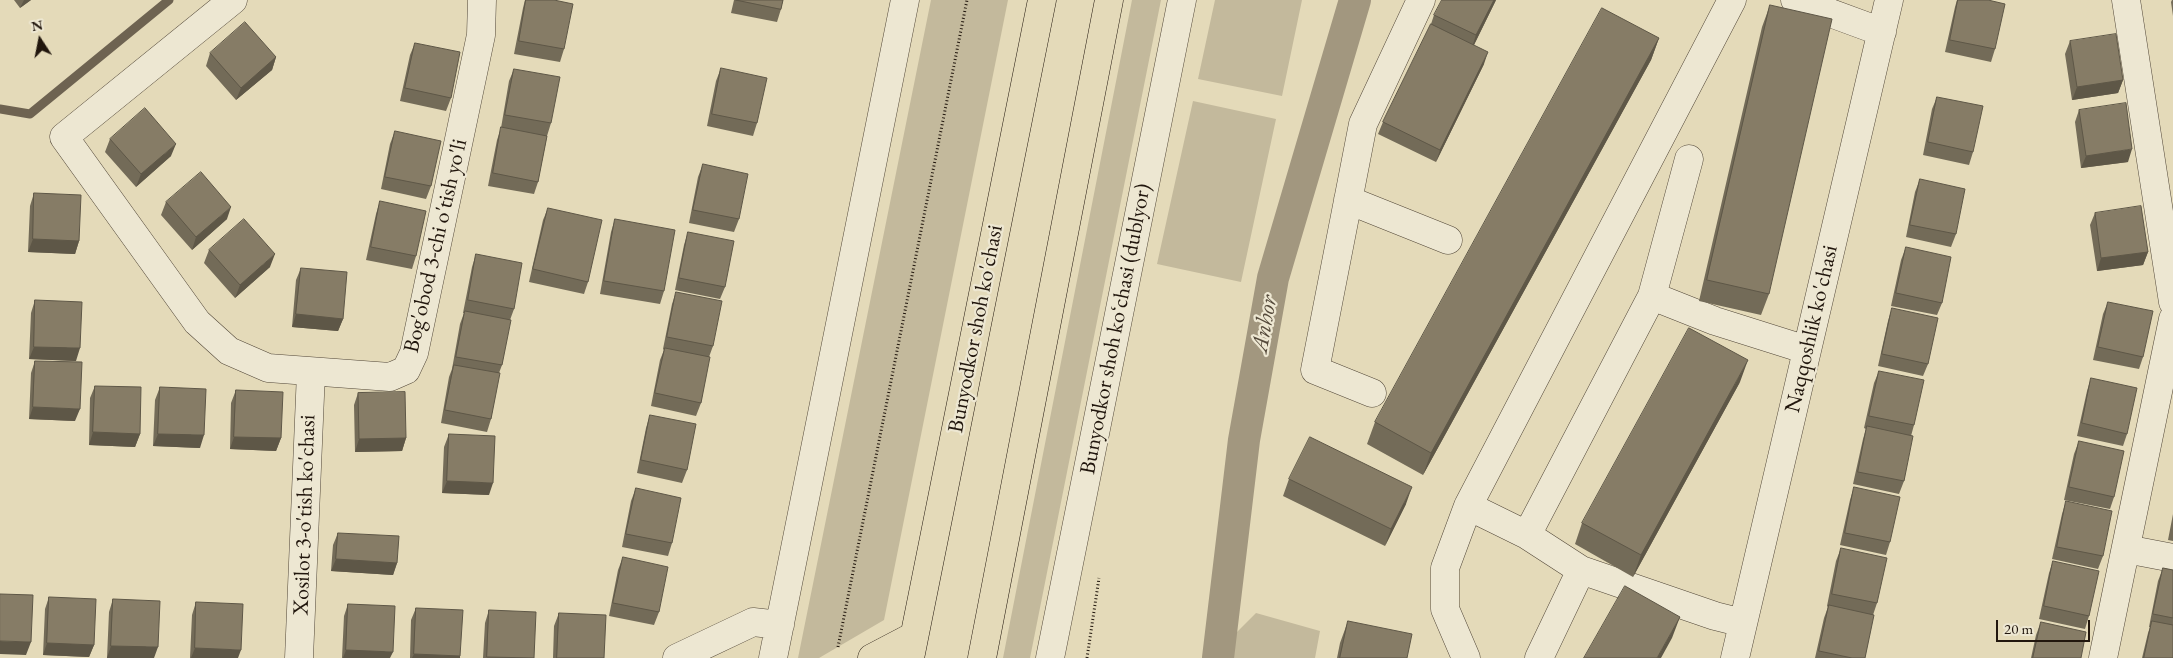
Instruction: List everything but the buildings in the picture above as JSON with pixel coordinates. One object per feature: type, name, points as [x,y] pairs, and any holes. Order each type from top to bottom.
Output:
[{"type":"main road","name":"Bunyodkor shoh ko'chasi","points":[[912,647],[1042,0]]},
{"type":"main road","points":[[982,658],[1109,0]]},
{"type":"main road","points":[[872,658],[912,647]]},
{"type":"street","name":"Bog'obod 3-chi o'tish yo'li","points":[[233,0],[64,137],[197,322],[230,351],[268,368],[390,377],[406,370],[414,353],[481,35],[482,0]]},
{"type":"street","points":[[773,658],[905,0]]},
{"type":"street","name":"Bunyodkor shoh koʻchasi (dublyor)","points":[[1050,658],[1182,0]]},
{"type":"street","points":[[1372,394],[1315,370],[1363,124],[1421,0]]},
{"type":"street","points":[[1466,658],[1445,609],[1444,568],[1468,506],[1732,0]]},
{"type":"street","points":[[1795,0],[1882,32]]},
{"type":"street","name":"Naqqoshlik ko'chasi","points":[[1735,658],[1889,0]]},
{"type":"street","points":[[2126,0],[2173,302]]},
{"type":"street","points":[[1528,535],[1652,296],[1689,159]]},
{"type":"street","points":[[1348,200],[1448,240]]},
{"type":"street","points":[[1652,296],[1715,321],[1807,350]]},
{"type":"street","points":[[2103,658],[2173,319]]},
{"type":"street","name":"Xosilot 3-o'tish ko'chasi","points":[[299,658],[311,372]]},
{"type":"street","points":[[1468,506],[1528,535],[1581,570],[1715,616],[1743,623]]},
{"type":"street","points":[[2126,549],[2173,558]]},
{"type":"street","points":[[1539,658],[1581,570]]},
{"type":"street","points":[[677,658],[753,622],[780,625]]},
{"type":"path","points":[[838,647],[966,0]]},
{"type":"shaded area","points":[[931,0],[1008,0],[884,620],[819,658],[798,658]]},
{"type":"shaded area","points":[[1132,0],[1161,0],[1030,658],[1003,658]]},
{"type":"shaded area","points":[[1215,0],[1302,0],[1282,96],[1198,79]]},
{"type":"shaded area","points":[[1193,101],[1276,119],[1241,282],[1157,264]]},
{"type":"shaded area","points":[[1256,613],[1320,631],[1315,658],[1211,658]]},
{"type":"waterway","points":[[0,109],[30,114],[169,0]]},
{"type":"waterway","name":"Anhor","points":[[1218,658],[1244,440],[1273,278],[1355,0]]}]
